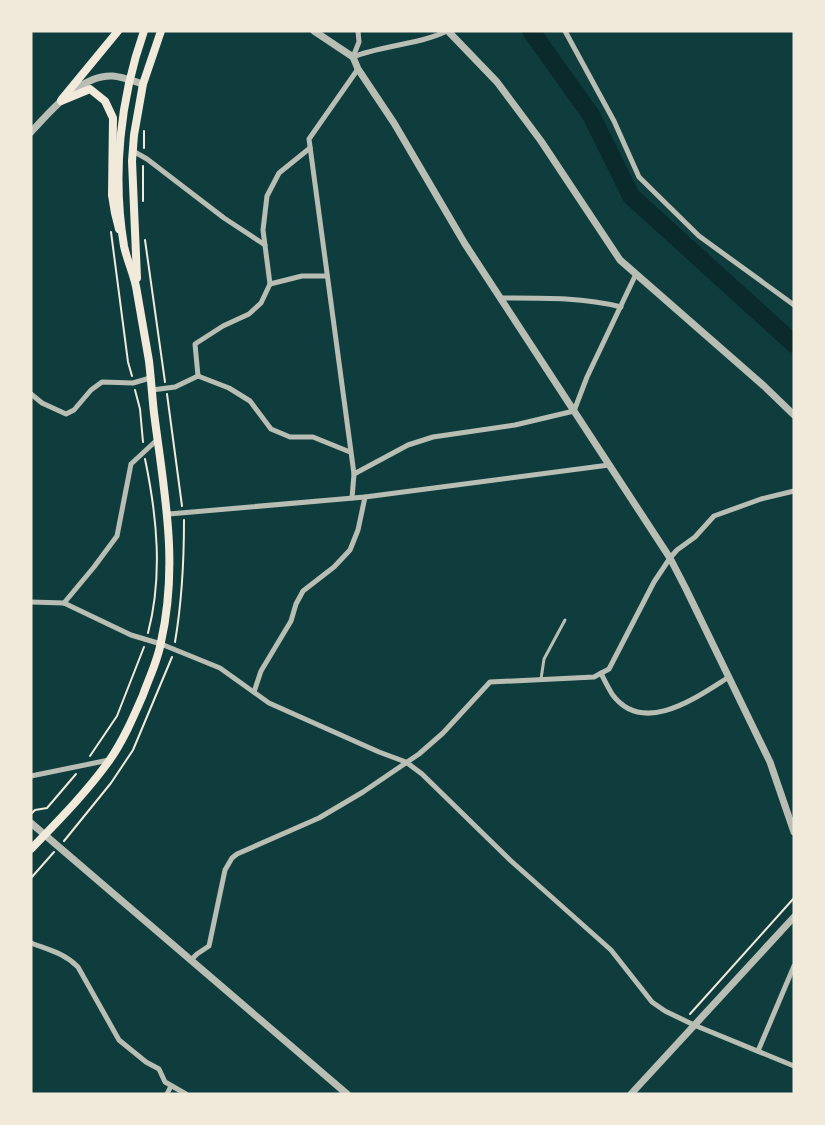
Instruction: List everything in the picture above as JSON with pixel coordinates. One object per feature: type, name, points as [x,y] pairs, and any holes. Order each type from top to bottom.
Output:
[{"type":"main road","points":[[61,101],[118,31]]},
{"type":"main road","points":[[124,247],[118,182],[120,143],[129,80],[144,31]]},
{"type":"main road","points":[[31,849],[83,793],[109,760],[135,713],[161,644],[168,605],[170,578],[168,514],[149,363],[137,288],[133,151],[143,84],[161,31]]},
{"type":"main road","points":[[61,101],[90,89],[105,101],[113,118],[112,195],[124,247],[137,288]]},
{"type":"street","points":[[314,31],[353,57],[465,244],[670,558],[770,762],[794,832]]},
{"type":"street","points":[[353,57],[358,42],[358,31]]},
{"type":"street","points":[[353,57],[368,51],[436,36],[447,31],[497,82],[541,141],[620,260],[764,386],[794,416]]},
{"type":"street","points":[[565,31],[614,121],[640,178],[699,236],[794,305]]},
{"type":"street","points":[[352,498],[354,474],[309,138],[358,68]]},
{"type":"street","points":[[31,132],[61,101],[92,79],[112,76],[143,84]]},
{"type":"street","points":[[198,376],[195,344],[223,326],[249,314],[261,303],[270,284],[263,230],[267,196],[279,173],[310,148]]},
{"type":"street","points":[[133,151],[144,157],[224,218],[265,245]]},
{"type":"street","points":[[574,411],[587,377],[636,274]]},
{"type":"street","points":[[270,284],[302,276],[327,276]]},
{"type":"street","points":[[500,298],[563,299],[602,302],[621,307]]},
{"type":"street","points":[[152,390],[175,388],[198,376],[229,388],[250,400],[271,430],[290,437],[313,437],[350,452]]},
{"type":"street","points":[[31,394],[42,403],[66,414],[74,410],[91,390],[102,382],[133,383],[150,378]]},
{"type":"street","points":[[354,474],[408,445],[433,437],[515,426],[574,411]]},
{"type":"street","points":[[64,603],[117,536],[131,464],[158,440]]},
{"type":"street","points":[[168,514],[365,497],[609,465]]},
{"type":"street","points":[[192,959],[209,946],[226,870],[232,858],[243,850],[319,818],[363,792],[419,754],[443,733],[490,682],[594,677],[609,669],[654,582],[670,558],[695,537],[714,516],[761,499],[794,491]]},
{"type":"street","points":[[254,692],[261,671],[291,622],[296,604],[303,591],[334,567],[350,550],[358,530],[365,497]]},
{"type":"street","points":[[31,602],[64,603],[131,635],[161,644],[220,668],[269,703],[406,762],[422,774],[516,865],[611,950],[652,1002],[684,1021],[794,1066]]},
{"type":"street","points":[[601,673],[612,694],[619,702],[646,714],[673,708],[696,697],[729,677]]},
{"type":"street","points":[[31,776],[109,760]]},
{"type":"street","points":[[31,823],[192,959],[347,1094]]},
{"type":"street","points":[[631,1094],[794,917]]},
{"type":"street","points":[[31,943],[56,951],[78,967],[119,1040],[146,1062],[159,1069],[164,1082],[186,1094]]},
{"type":"street","points":[[758,1050],[794,966]]},
{"type":"street","points":[[167,1094],[171,1086]]},
{"type":"lane","points":[[541,680],[544,659],[565,620]]},
{"type":"path","points":[[143,207],[144,131]]},
{"type":"path","points":[[31,814],[35,810],[47,808],[99,745],[117,716],[144,649],[154,611],[156,530],[153,500],[144,453],[140,409],[128,362],[110,232]]},
{"type":"path","points":[[31,878],[111,783],[133,750],[174,650],[182,592],[184,513],[145,239]]},
{"type":"path","points":[[684,1021],[794,898]]},
{"type":"waterway","points":[[531,31],[591,115],[631,196],[794,344]]}]
